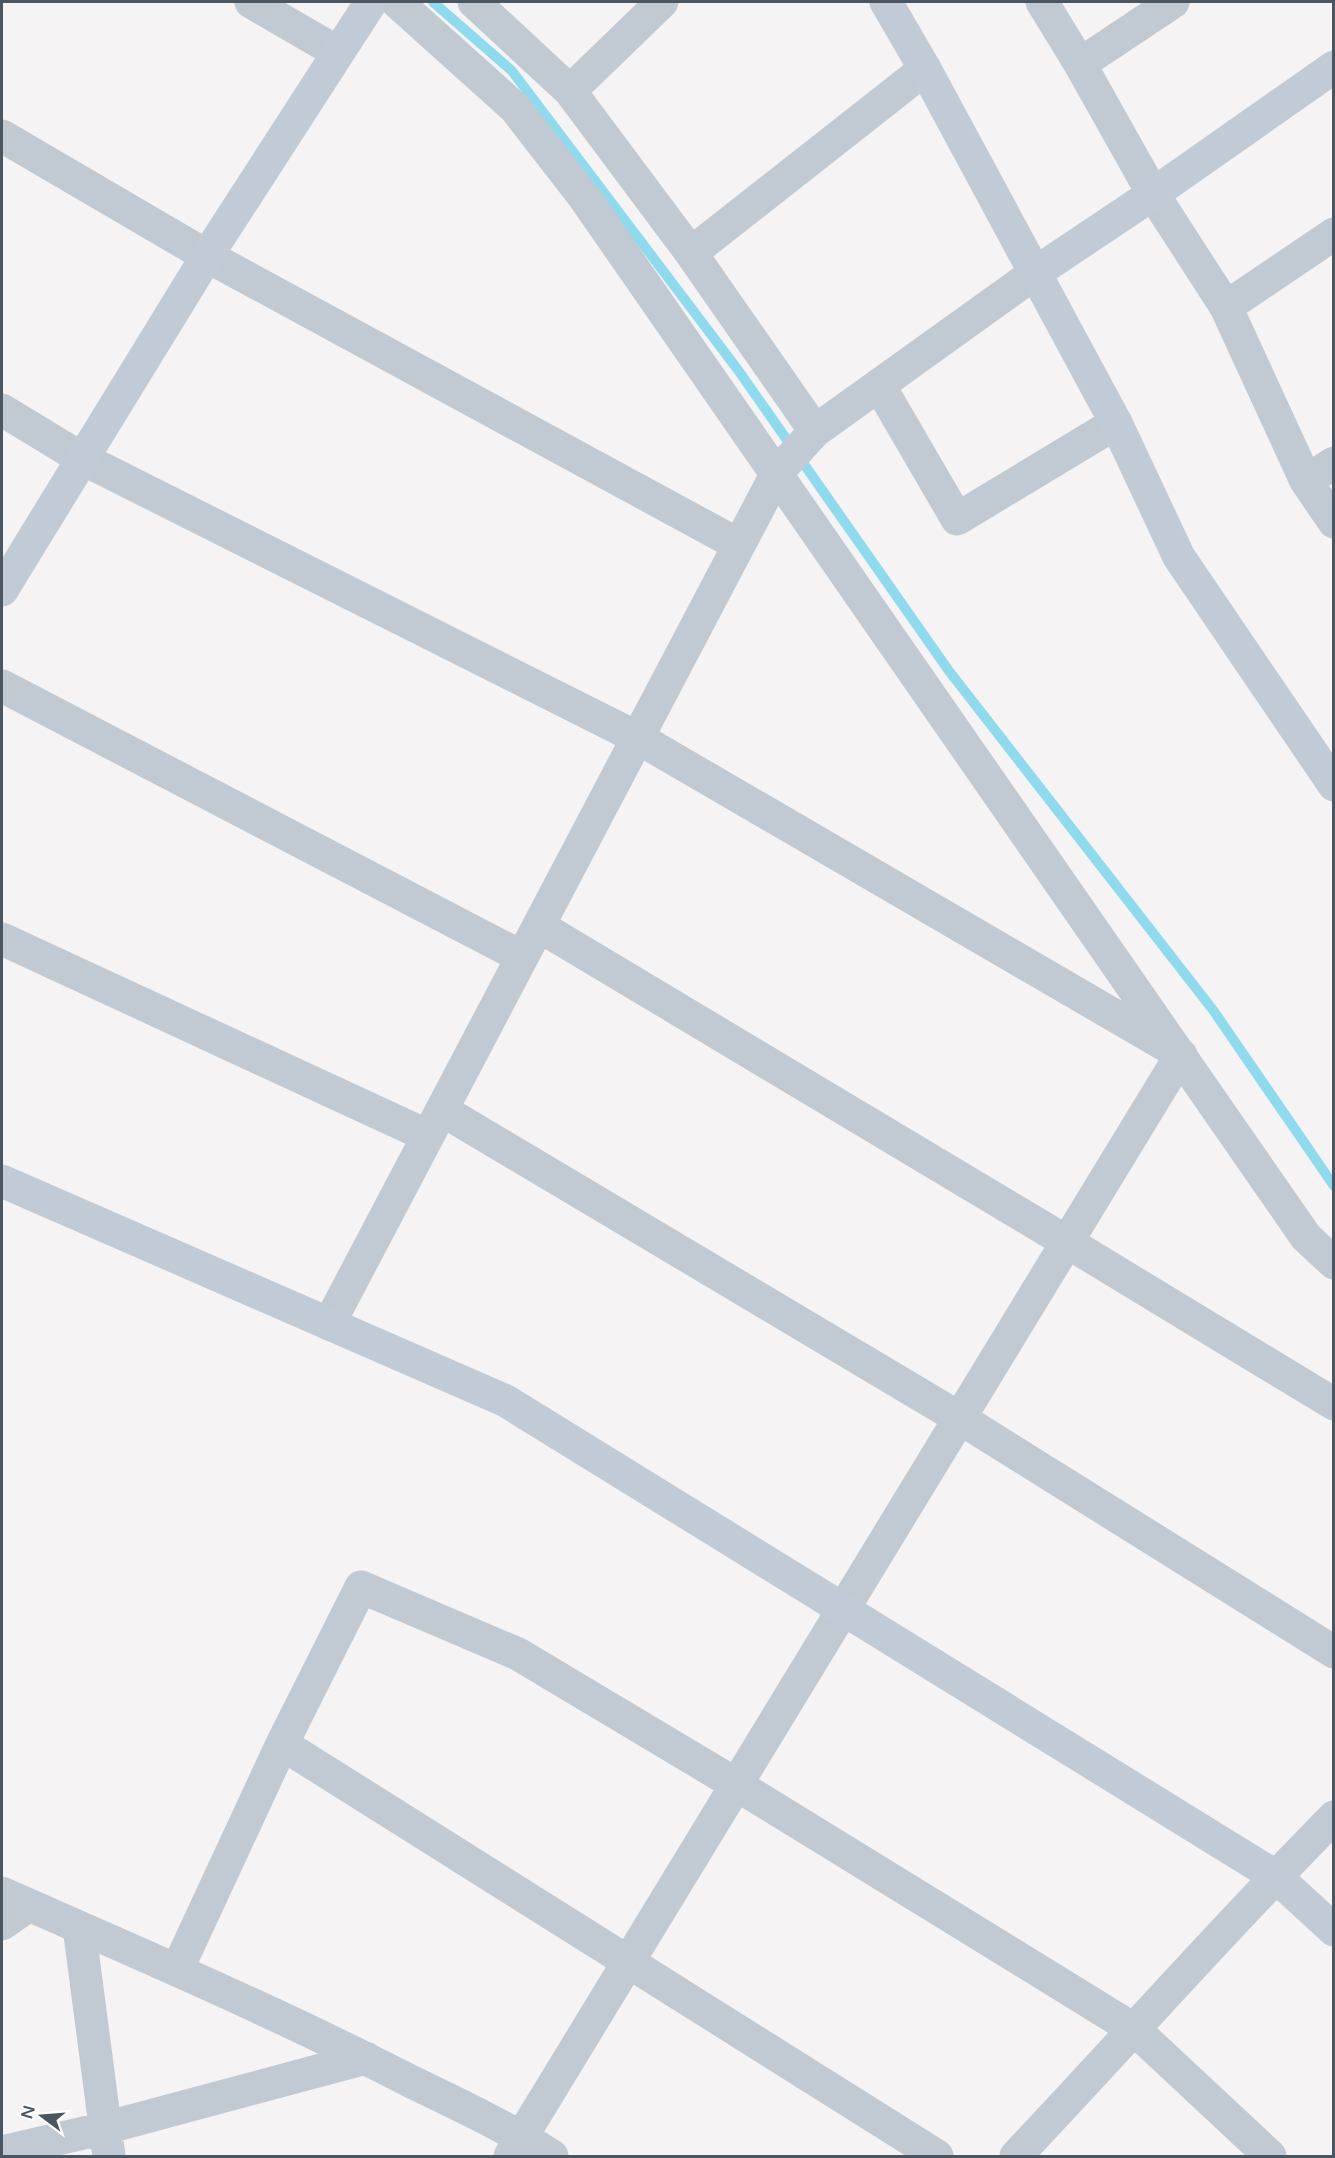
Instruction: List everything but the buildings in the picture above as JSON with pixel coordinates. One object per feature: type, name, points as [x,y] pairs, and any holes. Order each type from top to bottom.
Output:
[{"type":"street","points":[[251,2],[337,52]]},
{"type":"street","points":[[2,590],[207,256],[371,2]]},
{"type":"street","points":[[397,2],[515,108],[584,197],[1306,1237],[1334,1263]]},
{"type":"street","points":[[474,2],[570,91],[691,254],[815,431]]},
{"type":"street","points":[[570,91],[662,2]]},
{"type":"street","points":[[886,2],[925,69],[1116,423],[1179,558],[1334,785]]},
{"type":"street","points":[[1042,2],[1080,64],[1153,194],[1226,307],[1306,481],[1334,522]]},
{"type":"street","points":[[1080,64],[1173,2]]},
{"type":"street","points":[[328,1324],[777,473],[815,431],[1035,273],[1153,194],[1334,67]]},
{"type":"street","points":[[691,254],[925,69]]},
{"type":"street","points":[[2,136],[207,256],[739,544]]},
{"type":"street","points":[[1226,307],[1334,234]]},
{"type":"street","points":[[879,386],[957,519],[1116,423]]},
{"type":"street","points":[[2,410],[81,458],[638,738],[1181,1055]]},
{"type":"street","points":[[1306,481],[1334,463]]},
{"type":"street","points":[[2,686],[522,957]]},
{"type":"street","points":[[538,926],[1334,1404]]},
{"type":"street","points":[[2,939],[435,1123],[961,1419],[1334,1652]]},
{"type":"street","points":[[517,2147],[1181,1055]]},
{"type":"street","points":[[2,1181],[506,1401],[1275,1876],[1334,1930]]},
{"type":"street","points":[[177,1970],[282,1744],[362,1587],[518,1654],[737,1785],[1135,2030],[1270,2157]]},
{"type":"street","points":[[282,1744],[937,2157]]},
{"type":"street","points":[[1016,2157],[1275,1876],[1334,1817]]},
{"type":"street","points":[[2,1924],[15,1899],[177,1970],[366,2058],[517,2147],[552,2157]]},
{"type":"street","points":[[79,1927],[107,2142]]},
{"type":"street","points":[[2,2152],[107,2142],[366,2058]]},
{"type":"waterway","points":[[433,2],[512,71],[738,370],[949,671],[1213,1010],[1334,1186]]}]
